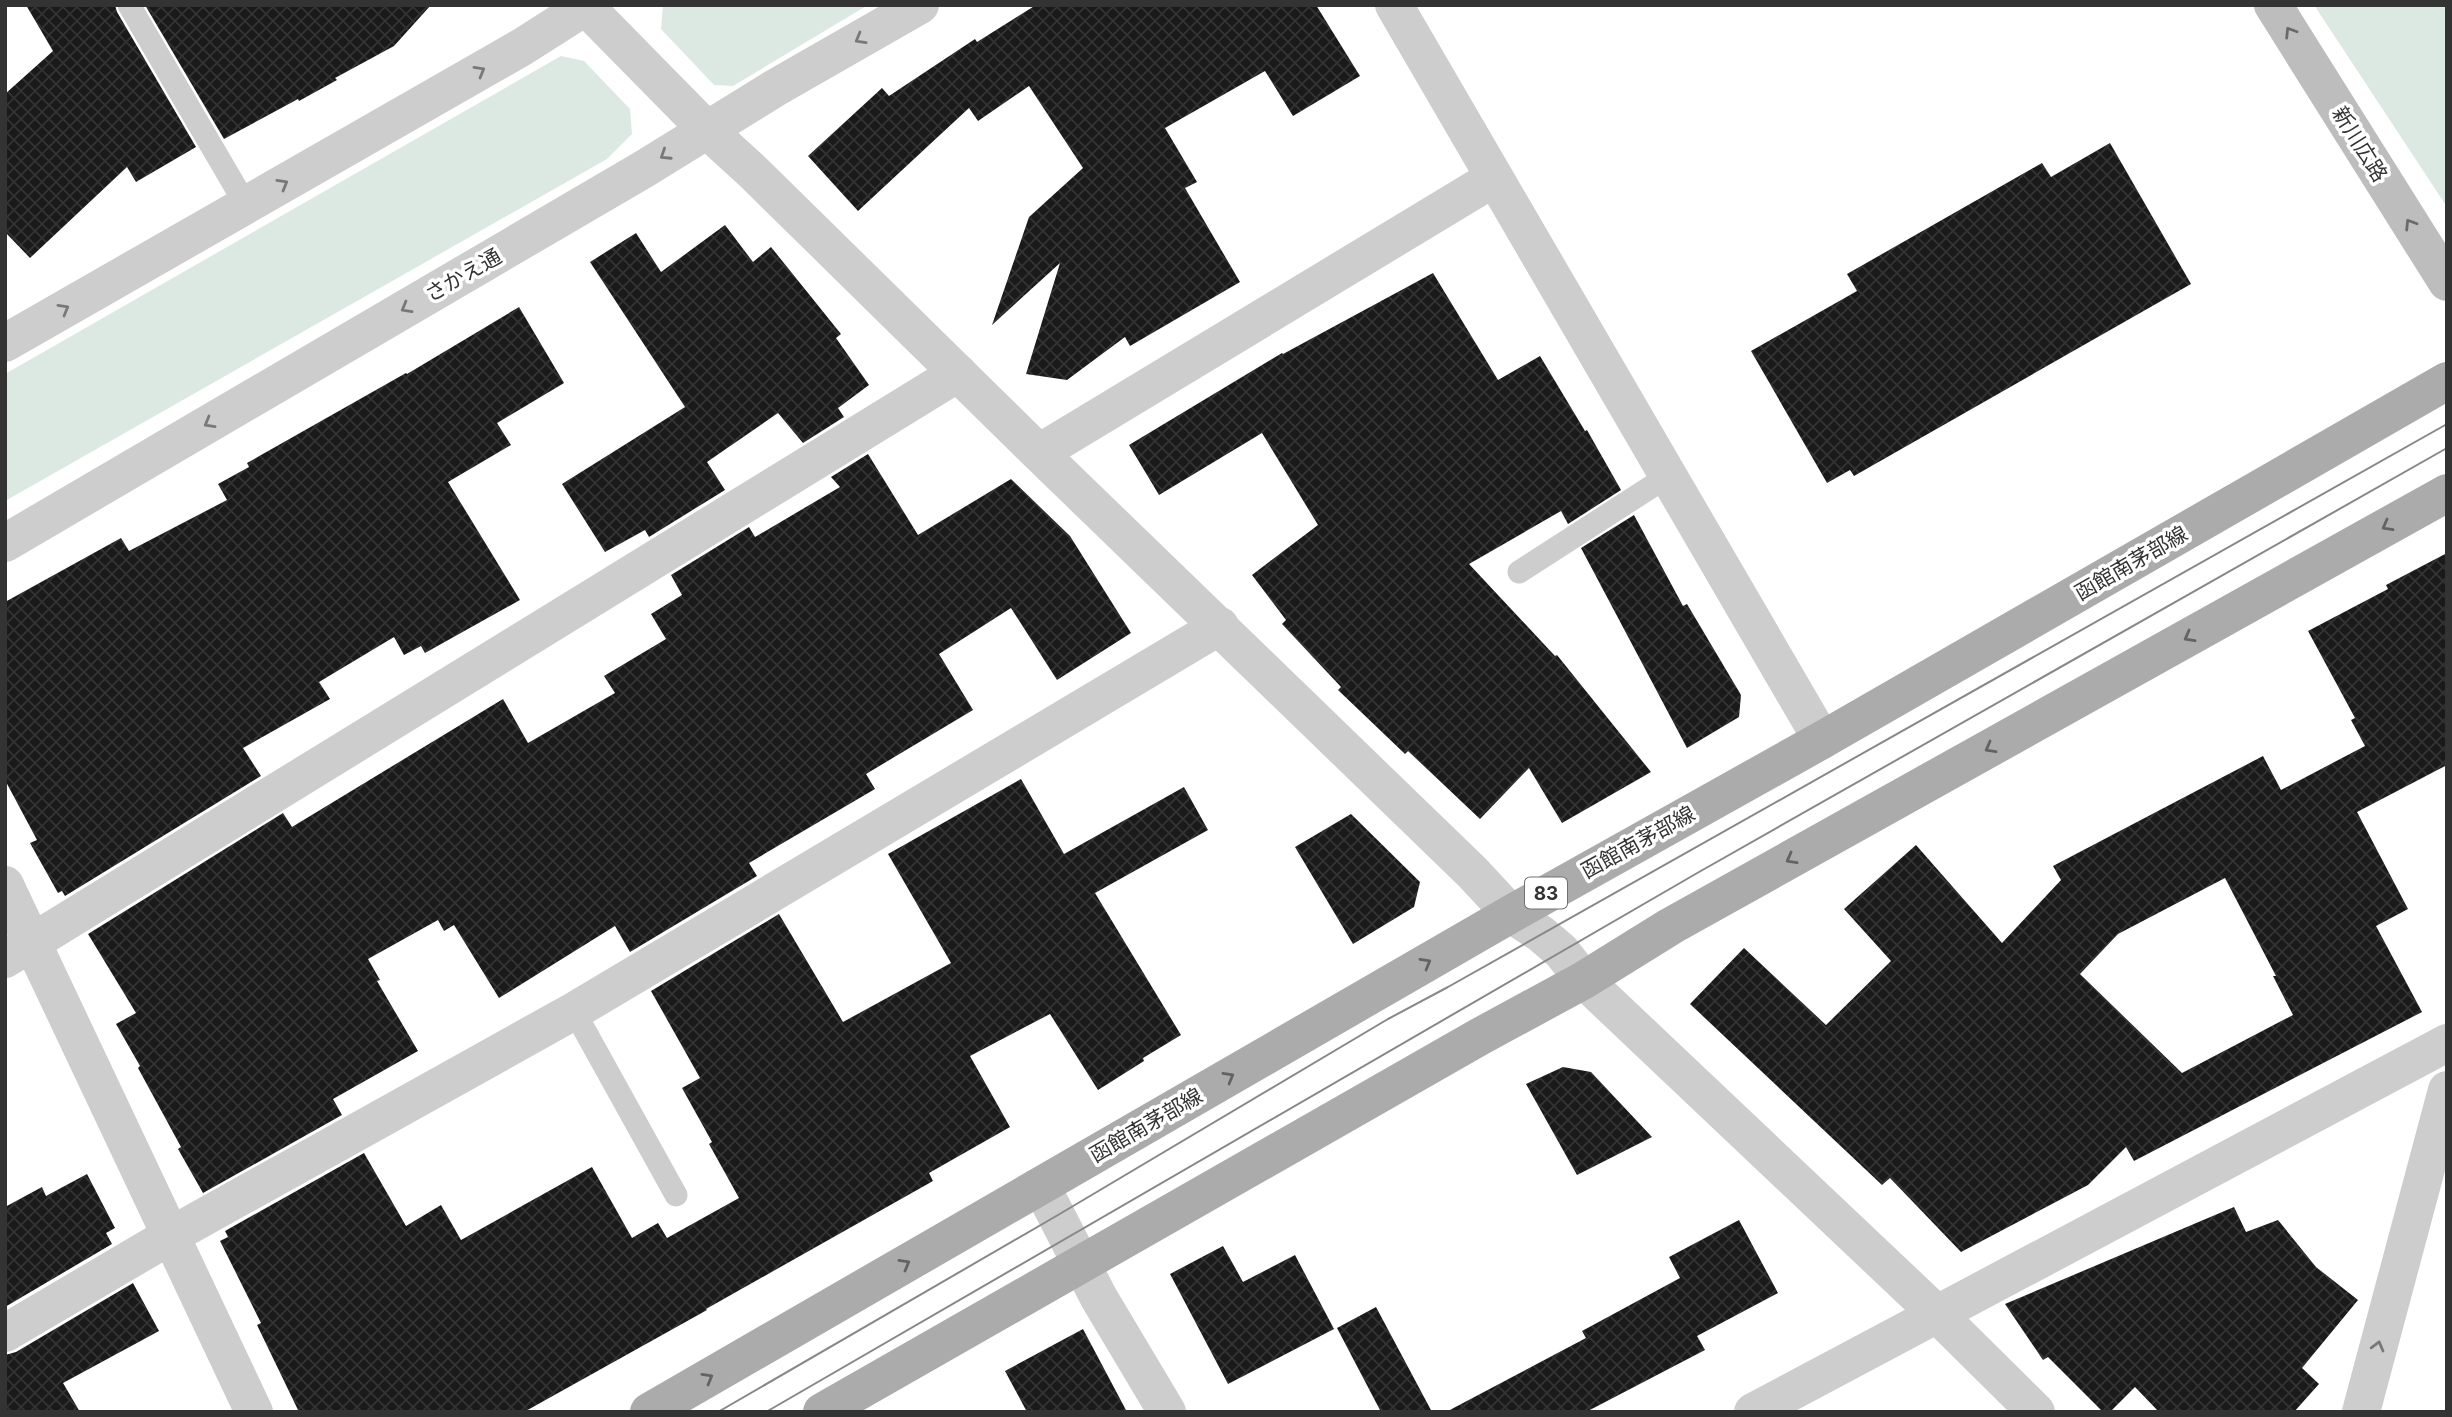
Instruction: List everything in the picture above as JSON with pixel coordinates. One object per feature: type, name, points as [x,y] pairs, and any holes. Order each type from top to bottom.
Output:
[{"type":"main road","name":"函館南茅部線","points":[[649,1412],[1511,914],[1822,740],[2447,381]]},
{"type":"main road","points":[[822,1412],[1479,1037],[1584,980],[1671,926],[2447,493]]},
{"type":"street","name":"さかえ通","points":[[5,543],[920,5]]},
{"type":"street","points":[[1394,5],[1822,740]]},
{"type":"street","name":"新川広路","points":[[2273,5],[2447,282]]},
{"type":"street","points":[[5,343],[522,47],[586,6],[706,129],[763,181],[1039,453],[1220,626],[1473,873],[1511,914],[1561,951],[1584,980],[1938,1315],[2036,1412]]},
{"type":"street","points":[[1039,453],[1494,177]]},
{"type":"street","points":[[19,950],[958,373]]},
{"type":"street","points":[[5,1333],[170,1236],[574,1011],[1220,626]]},
{"type":"street","points":[[5,885],[19,950],[170,1236],[254,1412]]},
{"type":"street","points":[[1753,1412],[2447,1043]]},
{"type":"street","points":[[2361,1412],[2447,1090]]},
{"type":"street","points":[[1041,1185],[1099,1297],[1167,1412]]},
{"type":"lane","points":[[129,5],[246,205]]},
{"type":"lane","points":[[1519,572],[1668,476]]},
{"type":"lane","points":[[574,1011],[676,1195]]},
{"type":"shaded area","points":[[663,5],[868,5],[733,86],[714,85],[661,29]]},
{"type":"shaded area","points":[[2314,5],[2447,5],[2447,207]]},
{"type":"shaded area","points":[[561,56],[584,61],[630,109],[632,134],[607,159],[5,501],[5,374]]},
{"type":"building","points":[[26,5],[115,5],[196,147],[136,182],[127,167],[30,258],[5,232],[5,94],[53,51]]},
{"type":"building","points":[[145,5],[431,5],[394,46],[299,101],[298,99],[224,139]]},
{"type":"building","points":[[1036,5],[1316,5],[1360,76],[1293,116],[1265,71],[1165,128],[1197,182],[1185,188],[1240,282],[1130,346],[1125,337],[1067,380],[1026,374],[1060,263],[992,325],[1029,217],[1083,168],[1029,86],[978,121],[969,108],[858,211],[808,156],[882,88],[889,96],[975,39],[977,42]]},
{"type":"building","points":[[2110,143],[2191,284],[1854,476],[1850,470],[1827,483],[1751,351],[1857,291],[1847,274],[2042,163],[2051,177]]},
{"type":"building","points":[[725,225],[753,262],[771,247],[841,334],[836,338],[869,385],[838,408],[844,417],[803,443],[778,413],[707,462],[725,490],[649,537],[645,530],[605,552],[562,484],[685,407],[590,262],[636,233],[661,272]]},
{"type":"building","points":[[1433,273],[1498,380],[1540,356],[1621,490],[1568,524],[1561,511],[1469,564],[1555,656],[1557,655],[1651,772],[1562,823],[1529,768],[1480,819],[1408,751],[1405,754],[1338,690],[1341,687],[1282,624],[1286,620],[1252,575],[1318,525],[1262,433],[1159,495],[1129,445],[1282,353]]},
{"type":"building","points":[[519,307],[564,383],[497,423],[511,445],[448,482],[520,600],[425,653],[421,646],[404,655],[394,637],[319,682],[330,699],[243,748],[261,776],[65,896],[62,891],[58,893],[30,843],[37,840],[5,780],[5,602],[121,538],[129,551],[227,500],[218,484],[249,467],[247,463],[407,374]]},
{"type":"building","points":[[868,454],[918,535],[1011,479],[1070,536],[1131,633],[1057,680],[1011,608],[939,654],[973,710],[866,774],[875,789],[749,863],[757,876],[630,952],[615,926],[499,998],[454,925],[444,931],[438,920],[368,959],[380,980],[377,981],[418,1051],[333,1099],[342,1115],[203,1193],[178,1149],[181,1147],[138,1068],[140,1066],[116,1024],[136,1013],[88,934],[283,813],[292,827],[503,699],[528,743],[615,693],[604,676],[666,639],[651,614],[682,595],[671,575],[749,527],[755,537],[840,487],[831,477]]},
{"type":"building","points":[[1634,515],[1683,606],[1687,604],[1741,695],[1739,717],[1687,748],[1581,548]]},
{"type":"building","points":[[2447,553],[2447,765],[2357,812],[2408,909],[2376,926],[2422,1012],[2134,1161],[2126,1147],[2088,1185],[1961,1252],[1890,1178],[1882,1185],[1690,1004],[1744,948],[1826,1025],[1891,961],[1844,909],[1916,845],[2002,943],[2061,880],[2053,866],[2263,756],[2281,790],[2365,746],[2351,720],[2355,718],[2308,631],[2388,589],[2386,585]],"holes":[[[2225,878],[2276,976],[2273,976],[2293,1015],[2182,1073],[2080,974],[2118,934]]]},
{"type":"building","points":[[1021,779],[1064,854],[1184,787],[1208,830],[1095,893],[1181,1035],[1098,1090],[1050,1014],[970,1056],[1010,1127],[929,1173],[933,1181],[524,1412],[299,1412],[257,1325],[261,1323],[220,1241],[228,1237],[225,1231],[364,1153],[406,1226],[441,1205],[461,1240],[592,1167],[632,1238],[658,1223],[667,1238],[739,1198],[682,1088],[700,1078],[651,991],[779,914],[843,1022],[951,963],[888,854]]},
{"type":"building","points":[[1351,814],[1420,882],[1414,907],[1353,944],[1295,847]]},
{"type":"building","points":[[1563,1067],[1591,1072],[1652,1137],[1577,1175],[1526,1084]]},
{"type":"building","points":[[87,1174],[115,1228],[106,1233],[112,1244],[5,1307],[5,1207],[42,1187],[46,1196]]},
{"type":"building","points":[[2234,1207],[2246,1232],[2278,1220],[2316,1267],[2358,1300],[2302,1368],[2319,1384],[2294,1412],[2159,1412],[2135,1387],[2110,1412],[2103,1412],[2048,1357],[2043,1360],[2005,1304]]},
{"type":"building","points":[[1739,1220],[1778,1293],[1697,1336],[1705,1350],[1586,1412],[1446,1412],[1586,1338],[1582,1331],[1680,1278],[1669,1257]]},
{"type":"building","points":[[1223,1246],[1243,1282],[1295,1255],[1334,1329],[1228,1384],[1170,1274]]},
{"type":"building","points":[[133,1283],[159,1331],[63,1383],[80,1412],[5,1412],[5,1355],[16,1352]]},
{"type":"building","points":[[1376,1307],[1432,1412],[1381,1412],[1337,1328]]},
{"type":"building","points":[[1083,1329],[1127,1412],[1027,1412],[1005,1371]]},
{"type":"tram line","points":[[718,1412],[1388,1019],[2447,424]]},
{"type":"tram line","points":[[766,1412],[1699,872],[2447,448]]}]
